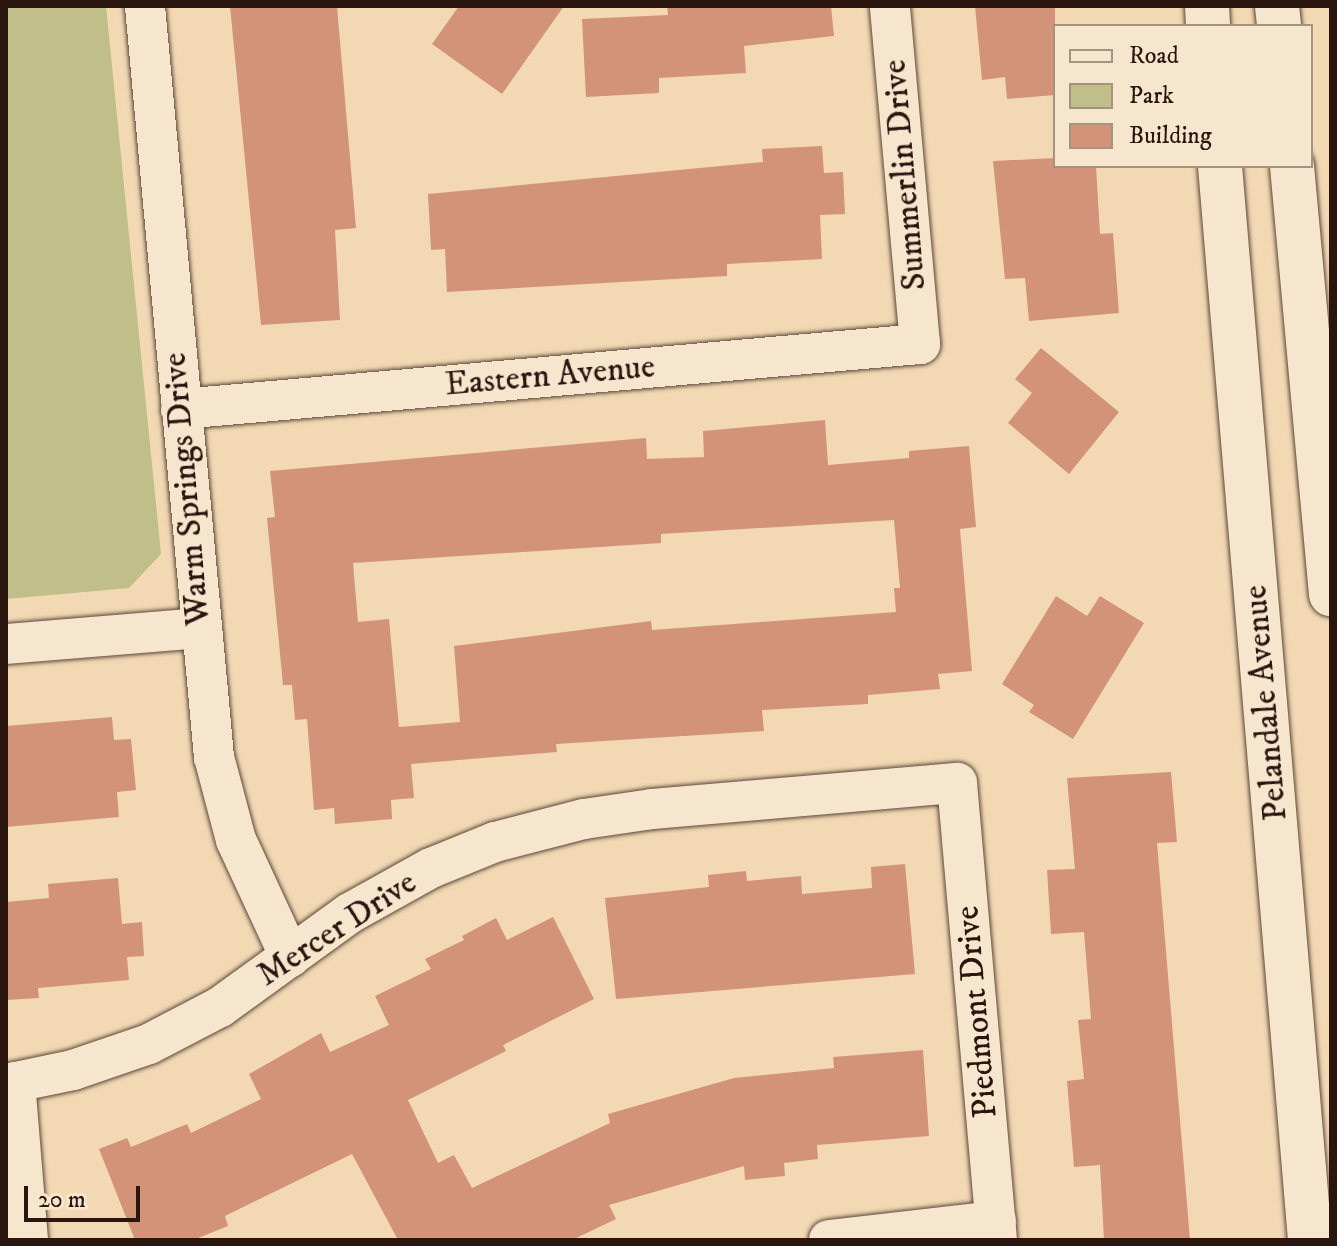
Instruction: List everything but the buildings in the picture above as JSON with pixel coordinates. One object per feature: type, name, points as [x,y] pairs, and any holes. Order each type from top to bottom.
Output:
[{"type":"main road","name":"Pelandale Avenue","points":[[1220,168],[1310,1240]]},
{"type":"main road","points":[[1292,168],[1331,594]]},
{"type":"street","name":"Warm Springs Drive","points":[[145,6],[199,628],[214,757],[236,840],[290,957]]},
{"type":"street","name":"Summerlin Drive","points":[[890,6],[920,344]]},
{"type":"street","name":"Eastern Avenue","points":[[181,409],[920,344]]},
{"type":"street","points":[[6,644],[199,628]]},
{"type":"street","name":"Mercer Drive","points":[[10,1083],[73,1070],[149,1044],[220,1007],[350,913],[431,868],[495,842],[569,823],[652,809],[957,783]]},
{"type":"street","name":"Piedmont Drive","points":[[957,783],[996,1231]]},
{"type":"street","points":[[10,1083],[28,1240]]},
{"type":"street","points":[[829,1240],[996,1231]]},
{"type":"green space","points":[[6,6],[106,6],[161,554],[129,588],[6,599]]}]
